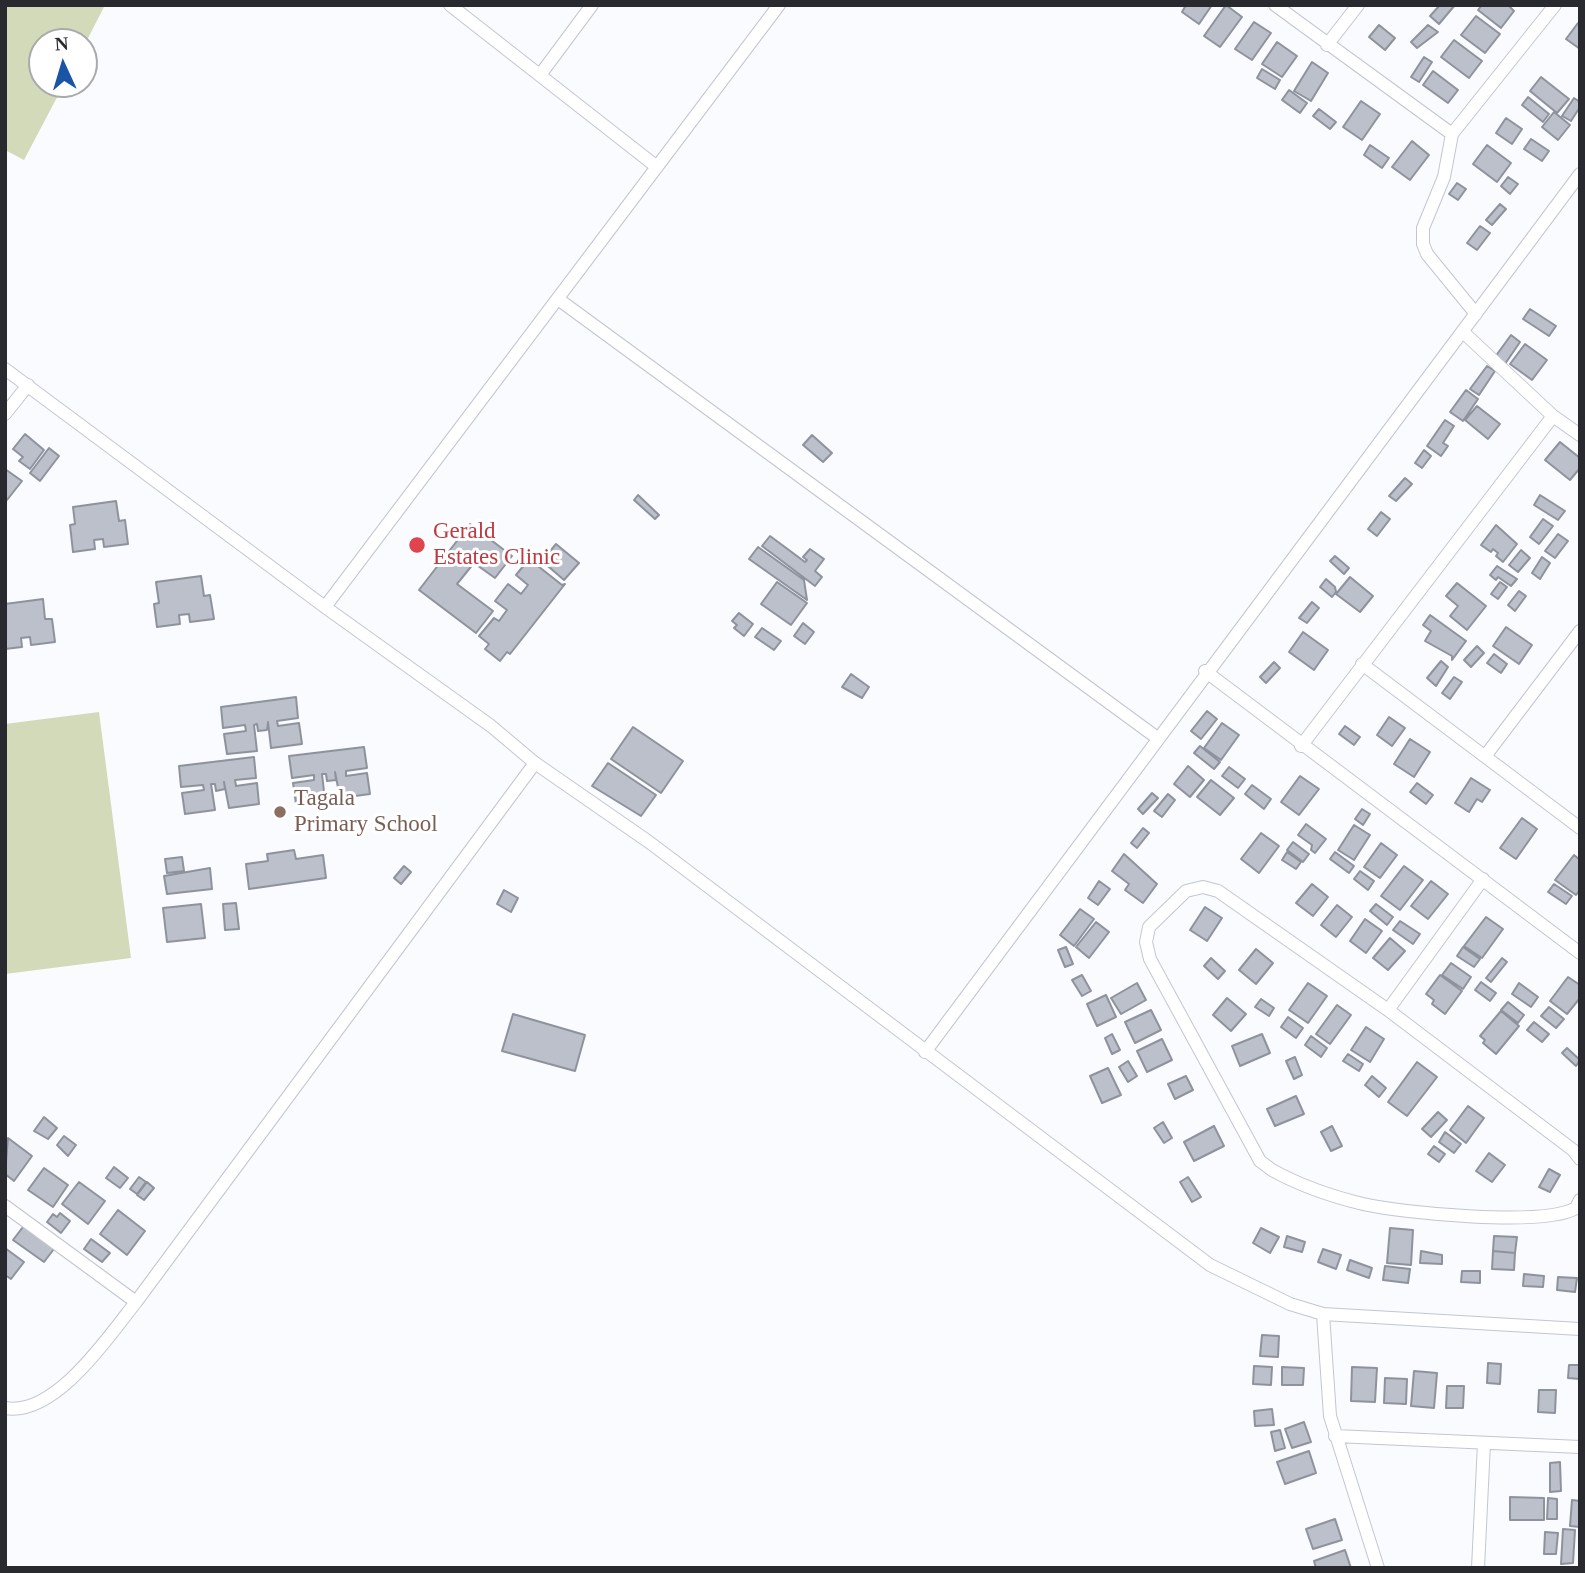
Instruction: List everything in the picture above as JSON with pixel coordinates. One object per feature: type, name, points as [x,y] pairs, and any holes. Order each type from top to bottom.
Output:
[{"type":"street","points":[[450,5],[657,167]]},
{"type":"street","points":[[540,75],[592,5]]},
{"type":"street","points":[[325,607],[779,5]]},
{"type":"street","points":[[1275,5],[1452,134]]},
{"type":"street","points":[[1327,44],[1358,5]]},
{"type":"street","points":[[1476,314],[1437,268],[1423,244],[1423,228],[1444,177],[1452,134],[1555,5]]},
{"type":"street","points":[[925,1052],[1205,671],[1580,174]]},
{"type":"street","points":[[558,299],[1156,737]]},
{"type":"street","points":[[1463,332],[1553,415],[1580,435]]},
{"type":"street","points":[[5,369],[325,607],[491,726],[535,763],[649,842],[1210,1265],[1290,1304],[1323,1314],[1580,1329]]},
{"type":"street","points":[[5,414],[27,385]]},
{"type":"street","points":[[1301,746],[1553,415]]},
{"type":"street","points":[[1486,755],[1578,636]]},
{"type":"street","points":[[1362,664],[1580,828]]},
{"type":"street","points":[[1205,671],[1301,746],[1580,953]]},
{"type":"street","points":[[5,1408],[12,1409],[47,1398],[78,1375],[136,1302],[535,763]]},
{"type":"street","points":[[1388,1010],[1483,879]]},
{"type":"street","points":[[1580,1159],[1573,1150],[1388,1010],[1218,891],[1203,887],[1186,891],[1149,927],[1146,942],[1150,959],[1260,1161],[1272,1170],[1361,1204],[1422,1211],[1552,1217],[1576,1208],[1580,1199]]},
{"type":"street","points":[[5,1206],[136,1302]]},
{"type":"street","points":[[1323,1314],[1329,1416],[1378,1568]]},
{"type":"street","points":[[1335,1436],[1580,1447]]},
{"type":"street","points":[[1478,1568],[1484,1443]]},
{"type":"green space","points":[[5,5],[105,5],[93,28],[28,28],[28,98],[57,98],[24,160],[5,150]]},
{"type":"green space","points":[[99,712],[131,958],[5,974],[5,724]]},
{"type":"building","points":[[1186,5],[1212,5],[1199,24],[1182,12]]},
{"type":"building","points":[[1226,5],[1242,17],[1220,47],[1204,36]]},
{"type":"building","points":[[1440,5],[1455,5],[1439,24],[1430,16]]},
{"type":"building","points":[[1482,5],[1508,5],[1514,11],[1501,28],[1478,10]]},
{"type":"building","points":[[1476,16],[1500,34],[1485,53],[1461,35]]},
{"type":"building","points":[[1254,22],[1271,33],[1252,60],[1235,49]]},
{"type":"building","points":[[1578,23],[1580,25],[1580,49],[1566,39]]},
{"type":"building","points":[[1379,25],[1395,38],[1385,50],[1369,37]]},
{"type":"building","points":[[1428,25],[1438,32],[1417,48],[1411,42]]},
{"type":"building","points":[[1454,40],[1482,61],[1469,78],[1441,57]]},
{"type":"building","points":[[1277,42],[1297,56],[1282,77],[1262,64]]},
{"type":"building","points":[[1424,57],[1432,62],[1419,82],[1411,77]]},
{"type":"building","points":[[1312,62],[1328,73],[1311,101],[1294,91]]},
{"type":"building","points":[[1262,69],[1280,80],[1275,89],[1257,78]]},
{"type":"building","points":[[1433,71],[1458,90],[1448,103],[1423,85]]},
{"type":"building","points":[[1541,77],[1569,99],[1557,113],[1530,91]]},
{"type":"building","points":[[1289,90],[1307,103],[1300,113],[1282,100]]},
{"type":"building","points":[[1528,97],[1549,114],[1543,122],[1522,105]]},
{"type":"building","points":[[1574,98],[1580,102],[1580,107],[1571,121],[1562,116]]},
{"type":"building","points":[[1361,101],[1380,114],[1362,140],[1343,127]]},
{"type":"building","points":[[1319,109],[1336,122],[1330,129],[1313,116]]},
{"type":"building","points":[[1554,112],[1570,125],[1558,140],[1542,127]]},
{"type":"building","points":[[1506,118],[1522,129],[1512,144],[1496,133]]},
{"type":"building","points":[[1531,139],[1549,151],[1542,161],[1524,149]]},
{"type":"building","points":[[1412,141],[1429,155],[1410,180],[1392,167]]},
{"type":"building","points":[[1370,145],[1389,158],[1382,168],[1364,155]]},
{"type":"building","points":[[1487,145],[1511,163],[1497,182],[1473,164]]},
{"type":"building","points":[[1508,177],[1518,184],[1510,194],[1501,186]]},
{"type":"building","points":[[1457,183],[1466,189],[1458,200],[1449,194]]},
{"type":"building","points":[[1500,204],[1506,209],[1492,225],[1486,220]]},
{"type":"building","points":[[1480,226],[1490,233],[1477,250],[1467,243]]},
{"type":"building","points":[[1530,309],[1556,326],[1549,336],[1523,319]]},
{"type":"building","points":[[1511,335],[1520,342],[1505,364],[1495,357]]},
{"type":"building","points":[[1525,344],[1547,360],[1532,380],[1510,364]]},
{"type":"building","points":[[1487,366],[1495,371],[1479,395],[1470,389]]},
{"type":"building","points":[[1466,390],[1478,399],[1463,421],[1450,412]]},
{"type":"building","points":[[1477,406],[1500,424],[1488,439],[1465,420]]},
{"type":"building","points":[[1445,420],[1454,426],[1443,443],[1448,446],[1441,456],[1427,446]]},
{"type":"building","points":[[25,434],[44,450],[30,469],[19,461],[23,457],[13,449]]},
{"type":"building","points":[[812,435],[832,453],[823,462],[803,445]]},
{"type":"building","points":[[1560,442],[1580,458],[1580,468],[1570,480],[1545,460]]},
{"type":"building","points":[[49,448],[59,456],[40,481],[30,473]]},
{"type":"building","points":[[1424,450],[1431,456],[1422,468],[1415,463]]},
{"type":"building","points":[[5,469],[22,481],[7,500],[5,499]]},
{"type":"building","points":[[1405,478],[1412,484],[1396,501],[1389,496]]},
{"type":"building","points":[[638,495],[659,515],[655,519],[634,500]]},
{"type":"building","points":[[1540,495],[1565,511],[1558,520],[1534,505]]},
{"type":"building","points":[[116,501],[119,521],[125,520],[128,544],[104,547],[103,539],[94,540],[95,549],[73,552],[70,525],[75,524],[73,507]]},
{"type":"building","points":[[1381,512],[1390,519],[1377,536],[1368,529]]},
{"type":"building","points":[[1543,519],[1553,526],[1539,544],[1530,537]]},
{"type":"building","points":[[470,524],[512,556],[495,578],[474,563],[457,584],[493,611],[476,633],[419,590]]},
{"type":"building","points":[[1496,525],[1517,544],[1503,562],[1493,549],[1491,552],[1481,545]]},
{"type":"building","points":[[1558,534],[1568,541],[1555,558],[1545,551]]},
{"type":"building","points":[[770,536],[805,562],[807,560],[803,557],[810,549],[824,559],[815,571],[822,577],[815,586],[762,546]]},
{"type":"building","points":[[556,544],[579,563],[564,580],[542,561]]},
{"type":"building","points":[[758,547],[804,580],[807,600],[749,559]]},
{"type":"building","points":[[1521,550],[1530,558],[1518,572],[1509,565]]},
{"type":"building","points":[[1335,556],[1349,568],[1344,574],[1330,561]]},
{"type":"building","points":[[1542,557],[1550,563],[1540,579],[1532,573]]},
{"type":"building","points":[[529,559],[562,585],[565,584],[510,654],[507,652],[500,661],[485,649],[489,644],[479,636],[494,618],[499,621],[507,610],[495,601],[508,584],[521,594],[528,585],[516,575]]},
{"type":"building","points":[[1497,566],[1517,579],[1511,586],[1490,575]]},
{"type":"building","points":[[201,576],[204,596],[210,595],[214,619],[190,622],[189,614],[179,615],[180,624],[157,627],[154,604],[159,603],[156,582]]},
{"type":"building","points":[[1350,577],[1373,596],[1360,612],[1336,594]]},
{"type":"building","points":[[1326,579],[1335,587],[1336,592],[1332,597],[1320,587]]},
{"type":"building","points":[[777,582],[807,603],[791,625],[761,604]]},
{"type":"building","points":[[1500,582],[1507,587],[1498,599],[1491,594]]},
{"type":"building","points":[[1457,583],[1486,606],[1467,630],[1450,616],[1458,606],[1446,596]]},
{"type":"building","points":[[1519,591],[1526,596],[1515,611],[1508,605]]},
{"type":"building","points":[[43,599],[45,619],[52,619],[55,642],[31,645],[30,637],[21,638],[22,647],[5,649],[5,604]]},
{"type":"building","points":[[1312,602],[1319,608],[1307,623],[1299,618]]},
{"type":"building","points":[[739,613],[753,624],[744,636],[734,628],[737,625],[732,621]]},
{"type":"building","points":[[1430,615],[1466,641],[1452,660],[1452,656],[1425,641],[1431,631],[1423,625]]},
{"type":"building","points":[[803,623],[814,632],[805,644],[794,636]]},
{"type":"building","points":[[1506,627],[1532,645],[1519,664],[1493,646]]},
{"type":"building","points":[[762,628],[781,641],[774,650],[755,637]]},
{"type":"building","points":[[1303,632],[1328,650],[1314,670],[1289,652]]},
{"type":"building","points":[[1477,646],[1484,653],[1471,667],[1464,660]]},
{"type":"building","points":[[1494,654],[1507,664],[1501,673],[1487,663]]},
{"type":"building","points":[[1441,661],[1448,667],[1436,686],[1427,678]]},
{"type":"building","points":[[1274,662],[1280,668],[1266,683],[1260,677]]},
{"type":"building","points":[[851,674],[869,687],[862,698],[842,687]]},
{"type":"building","points":[[1454,677],[1462,682],[1450,699],[1442,693]]},
{"type":"building","points":[[296,697],[298,718],[277,721],[278,726],[299,723],[302,744],[271,748],[268,722],[267,730],[258,731],[257,724],[254,725],[257,751],[227,754],[224,734],[246,731],[245,725],[223,728],[221,707]]},
{"type":"building","points":[[1207,711],[1217,719],[1201,739],[1191,731]]},
{"type":"building","points":[[1389,717],[1405,728],[1392,746],[1377,735]]},
{"type":"building","points":[[1222,723],[1239,735],[1221,760],[1204,748]]},
{"type":"building","points":[[1345,726],[1360,737],[1354,745],[1339,734]]},
{"type":"building","points":[[633,727],[683,761],[661,793],[611,759]]},
{"type":"building","points":[[1410,739],[1430,752],[1414,777],[1394,764]]},
{"type":"building","points":[[1200,746],[1220,762],[1214,769],[1194,753]]},
{"type":"building","points":[[364,747],[367,768],[346,771],[346,776],[367,773],[370,794],[340,798],[335,772],[336,780],[327,781],[326,774],[322,774],[325,800],[296,804],[293,783],[314,780],[314,775],[292,778],[289,756]]},
{"type":"building","points":[[254,757],[256,778],[235,780],[236,786],[257,783],[259,804],[229,808],[224,782],[225,789],[216,791],[215,784],[211,784],[215,810],[185,814],[182,793],[204,790],[203,785],[181,787],[179,766]]},
{"type":"building","points":[[608,763],[656,795],[641,816],[592,786]]},
{"type":"building","points":[[1188,766],[1204,780],[1190,797],[1174,784]]},
{"type":"building","points":[[1229,767],[1245,779],[1238,788],[1222,776]]},
{"type":"building","points":[[1300,776],[1319,789],[1299,815],[1281,802]]},
{"type":"building","points":[[1471,778],[1490,790],[1482,802],[1477,799],[1469,812],[1455,803]]},
{"type":"building","points":[[1211,780],[1234,798],[1220,815],[1197,797]]},
{"type":"building","points":[[1417,783],[1433,795],[1426,804],[1410,792]]},
{"type":"building","points":[[1252,785],[1271,799],[1264,809],[1245,794]]},
{"type":"building","points":[[1152,793],[1158,798],[1143,814],[1138,809]]},
{"type":"building","points":[[1168,794],[1175,800],[1162,817],[1154,811]]},
{"type":"building","points":[[1362,809],[1370,814],[1363,825],[1355,819]]},
{"type":"building","points":[[1522,818],[1537,829],[1516,859],[1500,848]]},
{"type":"building","points":[[1306,824],[1326,839],[1315,853],[1311,850],[1312,845],[1298,835]]},
{"type":"building","points":[[1354,825],[1370,835],[1354,860],[1338,850]]},
{"type":"building","points":[[1143,828],[1149,833],[1137,848],[1131,843]]},
{"type":"building","points":[[1261,833],[1279,846],[1259,873],[1241,859]]},
{"type":"building","points":[[1293,842],[1309,854],[1303,862],[1287,850]]},
{"type":"building","points":[[1381,843],[1397,855],[1380,878],[1364,867]]},
{"type":"building","points":[[294,850],[296,859],[323,855],[326,878],[249,889],[246,864],[268,861],[267,854]]},
{"type":"building","points":[[1287,852],[1301,862],[1296,869],[1282,860]]},
{"type":"building","points":[[1335,852],[1354,866],[1349,873],[1330,859]]},
{"type":"building","points":[[1124,854],[1157,884],[1143,903],[1125,890],[1129,884],[1112,871]]},
{"type":"building","points":[[1574,855],[1580,860],[1580,890],[1576,895],[1555,880]]},
{"type":"building","points":[[182,857],[184,871],[167,873],[165,859]]},
{"type":"building","points":[[404,866],[411,872],[401,884],[394,878]]},
{"type":"building","points":[[1404,866],[1423,880],[1400,910],[1381,896]]},
{"type":"building","points":[[210,868],[212,889],[167,894],[164,876]]},
{"type":"building","points":[[1360,871],[1374,881],[1368,890],[1354,879]]},
{"type":"building","points":[[1099,881],[1110,889],[1098,905],[1088,898]]},
{"type":"building","points":[[1431,881],[1448,894],[1428,919],[1411,906]]},
{"type":"building","points":[[1312,884],[1328,897],[1313,916],[1296,903]]},
{"type":"building","points":[[1554,884],[1572,896],[1566,904],[1548,892]]},
{"type":"building","points":[[504,890],[518,898],[511,912],[497,904]]},
{"type":"building","points":[[236,903],[239,929],[225,930],[223,904]]},
{"type":"building","points":[[201,904],[205,938],[167,942],[163,908]]},
{"type":"building","points":[[1376,904],[1393,917],[1387,925],[1370,911]]},
{"type":"building","points":[[1337,905],[1352,917],[1336,937],[1321,925]]},
{"type":"building","points":[[1205,907],[1222,918],[1207,941],[1190,930]]},
{"type":"building","points":[[1080,909],[1094,919],[1074,946],[1060,935]]},
{"type":"building","points":[[1486,917],[1503,929],[1482,958],[1464,946]]},
{"type":"building","points":[[1365,919],[1382,931],[1366,953],[1350,941]]},
{"type":"building","points":[[1400,921],[1420,934],[1413,944],[1393,930]]},
{"type":"building","points":[[1096,922],[1109,932],[1089,958],[1076,947]]},
{"type":"building","points":[[1390,938],[1405,951],[1388,970],[1373,958]]},
{"type":"building","points":[[1066,947],[1073,964],[1065,967],[1058,950]]},
{"type":"building","points":[[1463,947],[1480,959],[1474,967],[1457,956]]},
{"type":"building","points":[[1256,949],[1273,963],[1256,984],[1239,970]]},
{"type":"building","points":[[1211,958],[1225,971],[1218,979],[1204,966]]},
{"type":"building","points":[[1502,958],[1507,962],[1491,982],[1486,978]]},
{"type":"building","points":[[1451,963],[1471,977],[1463,989],[1442,975]]},
{"type":"building","points":[[1082,975],[1091,991],[1082,996],[1072,980]]},
{"type":"building","points":[[1440,975],[1462,991],[1445,1014],[1432,1004],[1434,1000],[1426,994]]},
{"type":"building","points":[[1568,977],[1580,985],[1580,998],[1567,1014],[1550,1001]]},
{"type":"building","points":[[1481,982],[1496,993],[1490,1001],[1475,990]]},
{"type":"building","points":[[1137,983],[1146,1000],[1121,1014],[1111,998]]},
{"type":"building","points":[[1308,983],[1327,996],[1308,1023],[1289,1010]]},
{"type":"building","points":[[1519,983],[1538,997],[1531,1007],[1512,994]]},
{"type":"building","points":[[1106,995],[1116,1017],[1097,1026],[1087,1004]]},
{"type":"building","points":[[1227,998],[1246,1014],[1231,1031],[1213,1015]]},
{"type":"building","points":[[1261,999],[1274,1008],[1269,1016],[1255,1007]]},
{"type":"building","points":[[1508,1002],[1524,1015],[1518,1023],[1501,1010]]},
{"type":"building","points":[[1337,1005],[1351,1015],[1330,1044],[1316,1034]]},
{"type":"building","points":[[1549,1007],[1564,1019],[1556,1028],[1541,1016]]},
{"type":"building","points":[[1151,1010],[1161,1030],[1135,1043],[1125,1022]]},
{"type":"building","points":[[1501,1011],[1519,1026],[1496,1054],[1483,1043],[1485,1040],[1480,1036]]},
{"type":"building","points":[[513,1014],[585,1035],[575,1071],[502,1051]]},
{"type":"building","points":[[1288,1017],[1303,1028],[1296,1038],[1281,1027]]},
{"type":"building","points":[[1534,1022],[1549,1034],[1542,1042],[1527,1030]]},
{"type":"building","points":[[1366,1027],[1384,1039],[1370,1062],[1351,1050]]},
{"type":"building","points":[[1112,1034],[1120,1050],[1112,1054],[1105,1038]]},
{"type":"building","points":[[1262,1034],[1270,1053],[1240,1066],[1232,1046]]},
{"type":"building","points":[[1311,1036],[1327,1048],[1321,1057],[1305,1045]]},
{"type":"building","points":[[1162,1039],[1172,1060],[1147,1072],[1137,1051]]},
{"type":"building","points":[[1567,1048],[1580,1060],[1576,1066],[1562,1053]]},
{"type":"building","points":[[1348,1054],[1363,1064],[1359,1071],[1343,1061]]},
{"type":"building","points":[[1295,1057],[1302,1075],[1294,1079],[1286,1061]]},
{"type":"building","points":[[1128,1061],[1137,1076],[1128,1082],[1119,1067]]},
{"type":"building","points":[[1417,1062],[1437,1077],[1407,1116],[1388,1102]]},
{"type":"building","points":[[1108,1068],[1121,1095],[1102,1103],[1090,1076]]},
{"type":"building","points":[[1186,1076],[1193,1090],[1175,1099],[1168,1084]]},
{"type":"building","points":[[1372,1076],[1386,1088],[1379,1097],[1365,1085]]},
{"type":"building","points":[[1296,1096],[1304,1114],[1275,1126],[1267,1109]]},
{"type":"building","points":[[1468,1106],[1484,1118],[1466,1143],[1450,1130]]},
{"type":"building","points":[[1438,1112],[1447,1120],[1431,1137],[1422,1129]]},
{"type":"building","points":[[44,1117],[57,1128],[48,1139],[34,1131]]},
{"type":"building","points":[[1163,1122],[1172,1138],[1164,1143],[1154,1128]]},
{"type":"building","points":[[1214,1126],[1224,1146],[1194,1161],[1184,1142]]},
{"type":"building","points":[[1332,1126],[1342,1146],[1331,1151],[1321,1132]]},
{"type":"building","points":[[1445,1132],[1461,1144],[1454,1153],[1439,1142]]},
{"type":"building","points":[[64,1136],[76,1145],[68,1156],[57,1145]]},
{"type":"building","points":[[8,1138],[32,1156],[14,1181],[5,1174]]},
{"type":"building","points":[[1434,1146],[1445,1154],[1439,1162],[1428,1154]]},
{"type":"building","points":[[1489,1153],[1505,1165],[1492,1182],[1476,1171]]},
{"type":"building","points":[[114,1167],[128,1178],[120,1188],[106,1178]]},
{"type":"building","points":[[44,1168],[68,1185],[53,1207],[28,1190]]},
{"type":"building","points":[[1549,1169],[1560,1175],[1550,1192],[1539,1187]]},
{"type":"building","points":[[139,1177],[146,1182],[137,1194],[130,1189]]},
{"type":"building","points":[[1188,1177],[1201,1197],[1192,1202],[1180,1182]]},
{"type":"building","points":[[79,1182],[105,1201],[88,1224],[62,1204]]},
{"type":"building","points":[[147,1182],[154,1188],[144,1200],[137,1195]]},
{"type":"building","points":[[118,1210],[145,1231],[127,1255],[100,1234]]},
{"type":"building","points":[[60,1213],[70,1221],[61,1233],[47,1222],[53,1214],[57,1217]]},
{"type":"building","points":[[26,1223],[57,1245],[44,1262],[13,1240]]},
{"type":"building","points":[[1261,1228],[1279,1237],[1270,1253],[1253,1243]]},
{"type":"building","points":[[1390,1228],[1413,1230],[1411,1265],[1387,1263]]},
{"type":"building","points":[[1287,1236],[1305,1242],[1302,1252],[1284,1247]]},
{"type":"building","points":[[1494,1236],[1517,1237],[1515,1253],[1493,1251]]},
{"type":"building","points":[[91,1239],[110,1253],[102,1262],[84,1249]]},
{"type":"building","points":[[5,1248],[24,1262],[11,1279],[5,1275]]},
{"type":"building","points":[[1323,1249],[1341,1255],[1336,1269],[1318,1262]]},
{"type":"building","points":[[1421,1251],[1442,1255],[1442,1264],[1420,1263]]},
{"type":"building","points":[[1493,1251],[1515,1253],[1514,1270],[1492,1269]]},
{"type":"building","points":[[1350,1260],[1372,1268],[1369,1278],[1347,1270]]},
{"type":"building","points":[[1385,1266],[1410,1269],[1408,1283],[1383,1280]]},
{"type":"building","points":[[1462,1271],[1480,1271],[1480,1283],[1461,1282]]},
{"type":"building","points":[[1524,1274],[1544,1276],[1543,1287],[1523,1286]]},
{"type":"building","points":[[1558,1277],[1577,1278],[1575,1292],[1557,1290]]},
{"type":"building","points":[[1262,1335],[1279,1336],[1278,1357],[1260,1356]]},
{"type":"building","points":[[1488,1363],[1501,1364],[1500,1384],[1487,1383]]},
{"type":"building","points":[[1569,1365],[1580,1365],[1580,1379],[1568,1378]]},
{"type":"building","points":[[1254,1366],[1272,1367],[1271,1385],[1253,1384]]},
{"type":"building","points":[[1282,1367],[1304,1368],[1303,1385],[1282,1385]]},
{"type":"building","points":[[1352,1367],[1377,1368],[1375,1402],[1351,1401]]},
{"type":"building","points":[[1414,1371],[1437,1373],[1434,1408],[1411,1406]]},
{"type":"building","points":[[1385,1378],[1407,1379],[1406,1404],[1384,1403]]},
{"type":"building","points":[[1447,1386],[1464,1386],[1463,1408],[1446,1408]]},
{"type":"building","points":[[1539,1390],[1556,1390],[1555,1413],[1538,1412]]},
{"type":"building","points":[[1272,1409],[1274,1425],[1255,1426],[1254,1411]]},
{"type":"building","points":[[1304,1422],[1311,1442],[1292,1448],[1285,1429]]},
{"type":"building","points":[[1280,1430],[1285,1448],[1275,1451],[1271,1432]]},
{"type":"building","points":[[1309,1451],[1316,1473],[1285,1484],[1277,1462]]},
{"type":"building","points":[[1560,1462],[1561,1491],[1550,1492],[1550,1463]]},
{"type":"building","points":[[1510,1497],[1544,1498],[1544,1520],[1510,1520]]},
{"type":"building","points":[[1548,1498],[1557,1499],[1557,1519],[1547,1519]]},
{"type":"building","points":[[1572,1500],[1580,1501],[1580,1527],[1570,1526]]},
{"type":"building","points":[[1335,1519],[1342,1540],[1313,1549],[1306,1529]]},
{"type":"building","points":[[1563,1529],[1575,1530],[1573,1563],[1561,1564]]},
{"type":"building","points":[[1545,1532],[1558,1533],[1556,1554],[1544,1554]]},
{"type":"building","points":[[1345,1550],[1351,1568],[1316,1568],[1314,1561]]},
{"type":"place","name":"Gerald Estates Clinic","points":[[417,545]]},
{"type":"place","name":"Tagala Primary School","points":[[280,812]]}]
